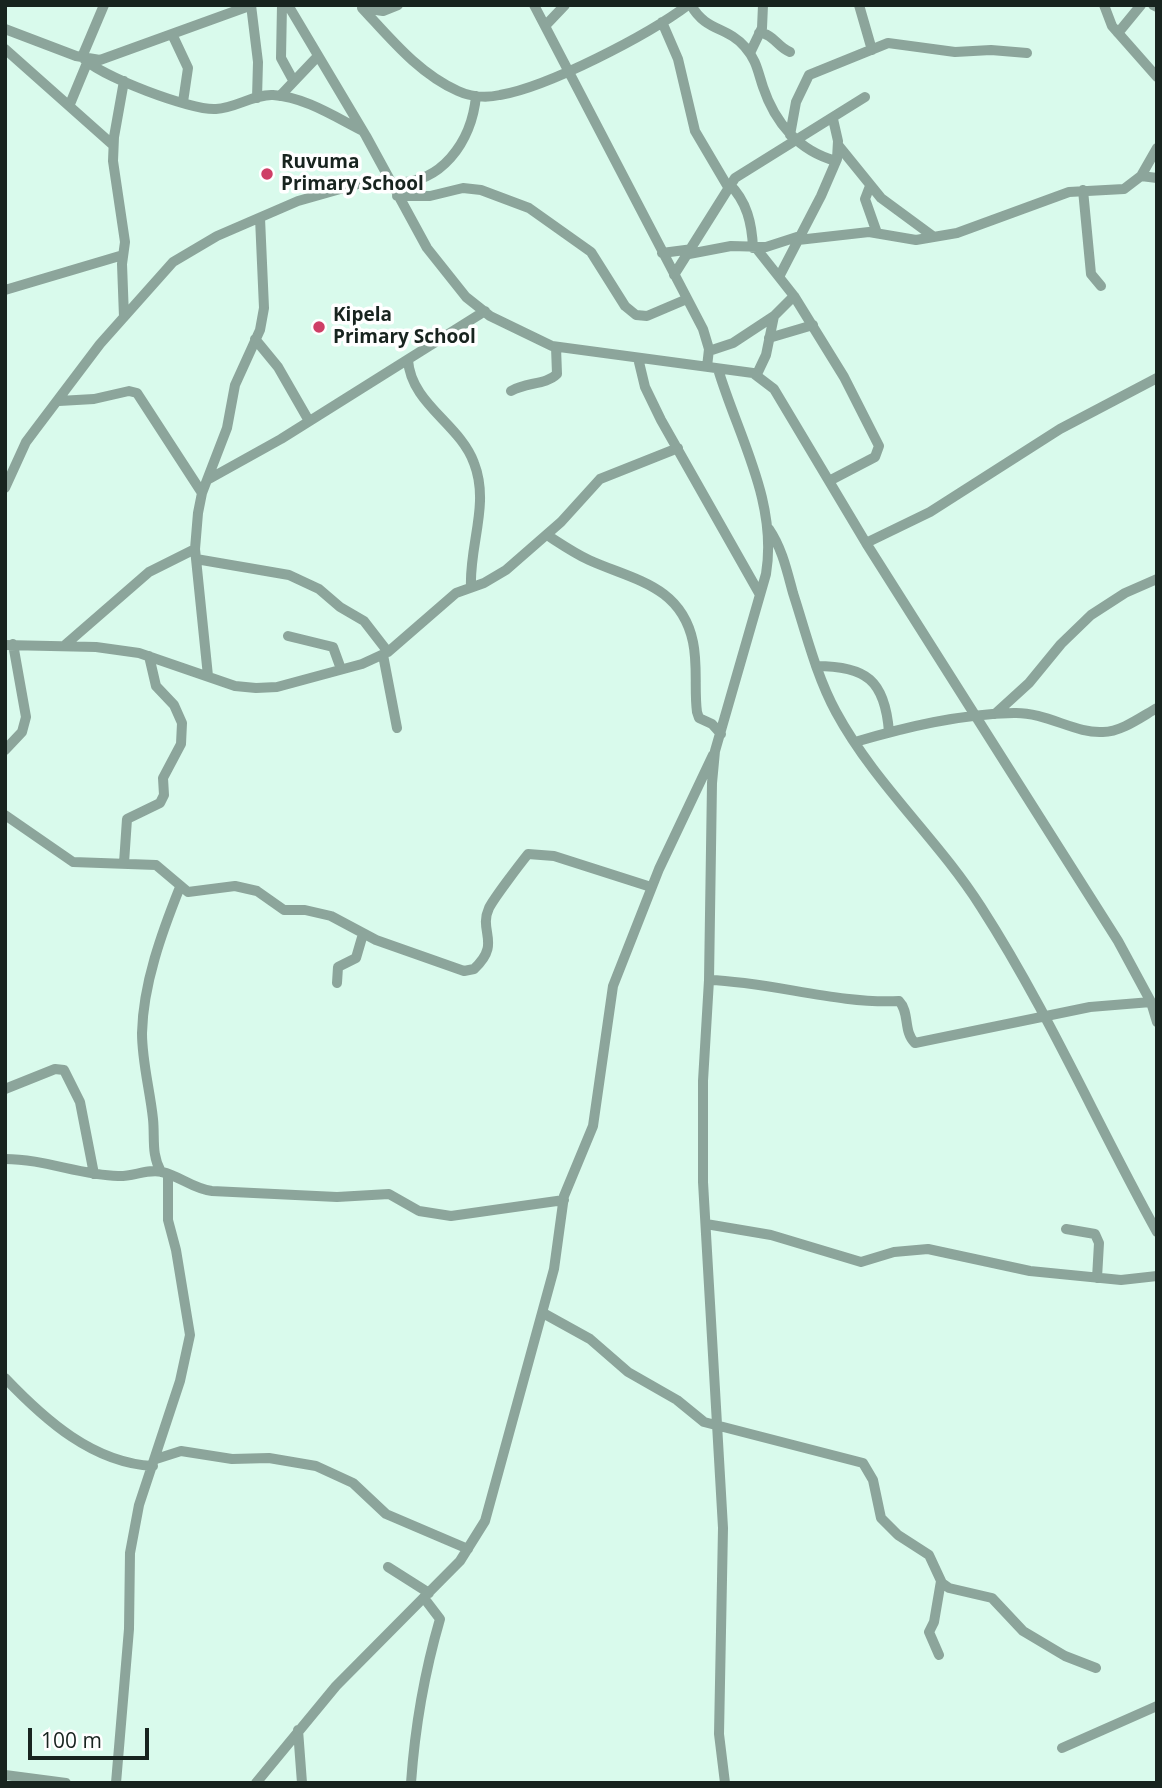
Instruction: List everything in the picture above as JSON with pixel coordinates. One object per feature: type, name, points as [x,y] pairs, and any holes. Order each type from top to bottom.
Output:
[{"type":"street","points":[[70,104],[104,5]]},
{"type":"street","points":[[85,60],[112,57],[251,5],[258,62],[257,98]]},
{"type":"street","points":[[282,5],[281,58],[293,80]]},
{"type":"street","points":[[288,5],[438,265],[466,297],[485,312],[556,347],[757,374],[774,389],[866,543],[1118,941],[1151,1002],[1157,1022]]},
{"type":"street","points":[[359,6],[383,11],[398,5]]},
{"type":"street","points":[[256,1783],[298,1730],[468,1549],[485,1521],[542,1312],[556,1255],[564,1200],[593,1126],[613,986],[651,887],[715,751],[768,564],[767,525],[758,482],[712,368],[704,329],[534,5]]},
{"type":"street","points":[[545,26],[565,5]]},
{"type":"street","points":[[359,6],[407,56],[458,91],[476,96],[501,95],[569,69],[662,22],[689,5],[705,24],[729,33],[750,53],[763,89],[792,138],[814,155],[836,161]]},
{"type":"street","points":[[750,53],[765,17],[763,5]]},
{"type":"street","points":[[859,5],[872,50]]},
{"type":"street","points":[[1104,5],[1118,33],[1157,76]]},
{"type":"street","points":[[1118,33],[1141,5]]},
{"type":"street","points":[[662,22],[678,59],[681,81],[692,108],[693,124],[728,186],[742,199],[750,220],[755,248],[794,296],[813,325],[864,413],[879,446],[878,452],[867,462],[829,481]]},
{"type":"street","points":[[5,29],[85,60],[124,80],[204,109],[219,110],[257,98],[280,96],[312,106],[363,131]]},
{"type":"street","points":[[759,33],[771,35],[782,48],[790,52]]},
{"type":"street","points":[[172,34],[188,68],[183,102]]},
{"type":"street","points":[[792,138],[796,102],[809,75],[872,50],[898,43],[930,50],[1027,53]]},
{"type":"street","points":[[5,49],[113,145]]},
{"type":"street","points":[[280,96],[318,56]]},
{"type":"street","points":[[124,80],[113,145],[125,242],[124,317]]},
{"type":"street","points":[[5,488],[26,442],[124,317],[173,262],[217,236],[337,188],[375,180],[416,179],[448,162],[459,151],[472,125],[476,96]]},
{"type":"street","points":[[674,275],[691,252],[728,186],[742,172],[792,138],[833,119],[866,97]]},
{"type":"street","points":[[779,277],[836,161],[838,145],[833,119]]},
{"type":"street","points":[[838,145],[870,186],[904,218],[934,237]]},
{"type":"street","points":[[662,253],[730,246],[755,248],[799,238],[859,232],[906,240],[957,233],[1069,192],[1124,190],[1141,176],[1157,148]]},
{"type":"street","points":[[1141,176],[1157,178]]},
{"type":"street","points":[[870,186],[864,195],[877,233]]},
{"type":"street","points":[[397,195],[430,196],[464,188],[503,197],[528,208],[581,242],[597,260],[625,306],[636,315],[647,316],[687,299]]},
{"type":"street","points":[[1083,190],[1091,274],[1101,286]]},
{"type":"street","points":[[208,676],[196,554],[202,493],[228,426],[235,385],[256,339],[264,308],[260,218]]},
{"type":"street","points":[[5,290],[123,255]]},
{"type":"street","points":[[709,352],[733,343],[774,316],[794,296]]},
{"type":"street","points":[[209,479],[309,421],[485,312]]},
{"type":"street","points":[[757,374],[774,316]]},
{"type":"street","points":[[769,338],[813,325]]},
{"type":"street","points":[[256,339],[278,367],[309,421]]},
{"type":"street","points":[[511,391],[532,381],[548,381],[557,374],[556,347]]},
{"type":"street","points":[[638,358],[645,387],[759,593]]},
{"type":"street","points":[[408,360],[409,373],[421,396],[466,448],[479,477],[481,508],[470,560],[471,587]]},
{"type":"street","points":[[866,543],[930,512],[1060,429],[1157,378]]},
{"type":"street","points":[[59,401],[94,399],[129,391],[137,393],[202,493]]},
{"type":"street","points":[[5,751],[22,732],[27,710],[9,645],[65,645],[149,656],[235,686],[266,688],[341,669],[385,653],[456,593],[492,580],[547,535],[600,480],[678,448]]},
{"type":"street","points":[[767,525],[781,552],[825,690],[880,780],[963,880],[1003,941],[1046,1017],[1157,1232]]},
{"type":"street","points":[[547,535],[589,560],[652,584],[674,605],[687,623],[693,643],[699,718],[712,724],[721,734]]},
{"type":"street","points":[[65,645],[149,572],[196,554],[289,575],[319,589],[340,607],[364,621],[385,653],[397,728]]},
{"type":"street","points":[[995,715],[1029,683],[1061,644],[1091,615],[1125,593],[1157,579]]},
{"type":"street","points":[[288,636],[333,647],[341,669]]},
{"type":"street","points":[[124,863],[127,819],[160,803],[164,795],[163,778],[181,744],[182,723],[174,705],[156,687],[149,656]]},
{"type":"street","points":[[816,666],[843,668],[869,676],[880,692],[889,732]]},
{"type":"street","points":[[855,742],[889,732],[975,716],[1034,713],[1100,733],[1123,726],[1157,708]]},
{"type":"street","points":[[715,751],[709,980],[703,1081],[706,1224],[724,1561],[719,1734],[725,1783]]},
{"type":"street","points":[[5,815],[73,862],[156,865],[188,892],[235,886],[257,891],[284,910],[319,912],[363,934],[470,971],[482,961],[490,945],[487,923],[490,906],[528,854],[554,856],[651,887]]},
{"type":"street","points":[[180,887],[162,937],[143,1011],[143,1060],[153,1120],[154,1158],[165,1173],[198,1189],[212,1191],[337,1197],[390,1194],[419,1212],[440,1216],[474,1215],[564,1200]]},
{"type":"street","points":[[337,983],[338,967],[356,958],[363,934]]},
{"type":"street","points":[[709,980],[758,983],[861,1001],[899,1001],[905,1009],[909,1037],[915,1043],[1090,1007],[1151,1002]]},
{"type":"street","points":[[5,1089],[55,1069],[64,1070],[80,1102],[94,1174]]},
{"type":"street","points":[[5,1159],[94,1174],[121,1176],[165,1173]]},
{"type":"street","points":[[116,1783],[129,1629],[130,1553],[139,1505],[180,1381],[190,1335],[176,1250],[168,1220],[165,1173]]},
{"type":"street","points":[[706,1224],[771,1235],[861,1262],[894,1252],[937,1250],[1030,1271],[1121,1280],[1157,1276]]},
{"type":"street","points":[[1066,1229],[1095,1234],[1099,1243],[1097,1278]]},
{"type":"street","points":[[542,1312],[590,1339],[628,1372],[677,1400],[699,1419],[718,1428],[863,1463],[873,1480],[881,1518],[898,1535],[929,1555],[935,1562],[941,1581],[934,1622],[929,1632],[939,1655]]},
{"type":"street","points":[[5,1378],[43,1416],[86,1446],[108,1457],[154,1462],[181,1451],[232,1459],[269,1458],[316,1466],[353,1483],[386,1514],[468,1549]]},
{"type":"street","points":[[388,1567],[426,1595],[440,1619],[429,1655],[415,1723],[411,1783]]},
{"type":"street","points":[[941,1581],[949,1588],[992,1598],[1023,1631],[1065,1656],[1096,1668]]},
{"type":"street","points":[[1062,1748],[1157,1706]]},
{"type":"street","points":[[298,1730],[302,1783]]},
{"type":"street","points":[[5,1774],[66,1783]]},
{"type":"place","name":"Ruvuma Primary School","points":[[267,174]]},
{"type":"place","name":"Kipela Primary School","points":[[319,327]]}]
